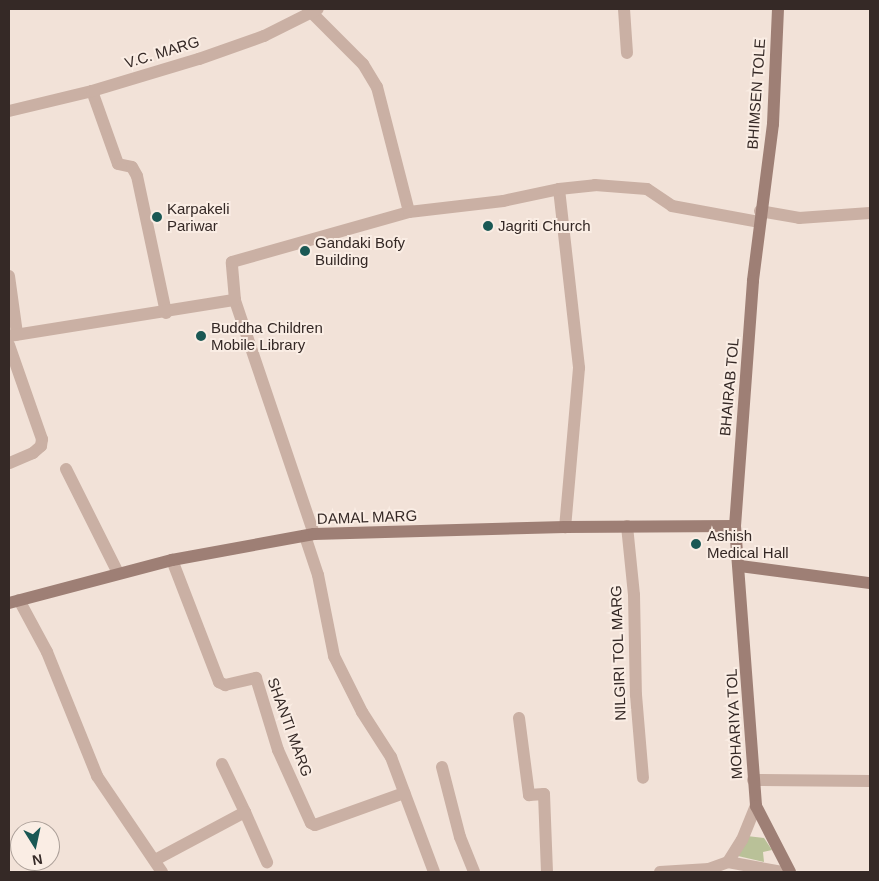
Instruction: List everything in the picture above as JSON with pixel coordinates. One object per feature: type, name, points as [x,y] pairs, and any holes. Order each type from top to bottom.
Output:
[{"type":"main road","name":"BHIMSEN TOLE","points":[[760,217],[773,124],[778,9]]},
{"type":"main road","name":"BHAIRAB TOL","points":[[740,566],[735,526],[760,217]]},
{"type":"main road","name":"DAMAL MARG","points":[[14,602],[172,560],[310,535],[565,527],[735,526]]},
{"type":"main road","points":[[740,566],[870,583]]},
{"type":"main road","name":"MOHARIYA TOL","points":[[740,566],[756,806],[790,872]]},
{"type":"street","points":[[624,9],[627,53]]},
{"type":"street","points":[[312,10],[363,64],[377,87],[409,212]]},
{"type":"street","name":"V.C. MARG","points":[[9,111],[92,91],[254,39],[312,10]]},
{"type":"street","points":[[92,91],[118,164],[132,167],[137,176],[166,313]]},
{"type":"street","points":[[434,872],[391,757],[362,712],[334,656],[310,535],[235,300],[232,262],[409,212],[503,201],[559,188],[596,185],[647,188],[672,206],[760,217],[799,218],[870,213]]},
{"type":"street","points":[[559,188],[579,368],[565,527]]},
{"type":"street","points":[[9,276],[13,335],[166,313],[235,300]]},
{"type":"street","points":[[9,345],[42,439],[41,446],[33,453],[9,462]]},
{"type":"street","points":[[66,469],[118,573]]},
{"type":"street","name":"NILGIRI TOL MARG","points":[[627,526],[634,595],[636,695],[643,778]]},
{"type":"street","name":"SHANTI MARG","points":[[172,560],[219,682],[225,685],[256,678],[278,750],[311,823],[316,825],[404,792]]},
{"type":"street","points":[[14,602],[46,652],[97,776],[162,872]]},
{"type":"street","points":[[519,718],[529,796],[544,794],[548,872]]},
{"type":"street","points":[[222,764],[267,862]]},
{"type":"street","points":[[442,767],[460,837],[474,872]]},
{"type":"street","points":[[753,780],[870,781]]},
{"type":"street","points":[[660,872],[709,871],[728,862],[742,840],[756,806]]},
{"type":"street","points":[[155,860],[244,812]]},
{"type":"street","points":[[728,862],[782,872]]},
{"type":"green space","points":[[747,836],[764,838],[772,850],[763,852],[764,862],[738,856]]},
{"type":"place","name":"Karpakeli Pariwar","points":[[157,217]]},
{"type":"place","name":"Jagriti Church","points":[[488,226]]},
{"type":"place","name":"Gandaki Bofy Building","points":[[305,251]]},
{"type":"place","name":"Buddha Children Mobile Library","points":[[201,336]]},
{"type":"place","name":"Ashish Medical Hall","points":[[696,544]]}]
